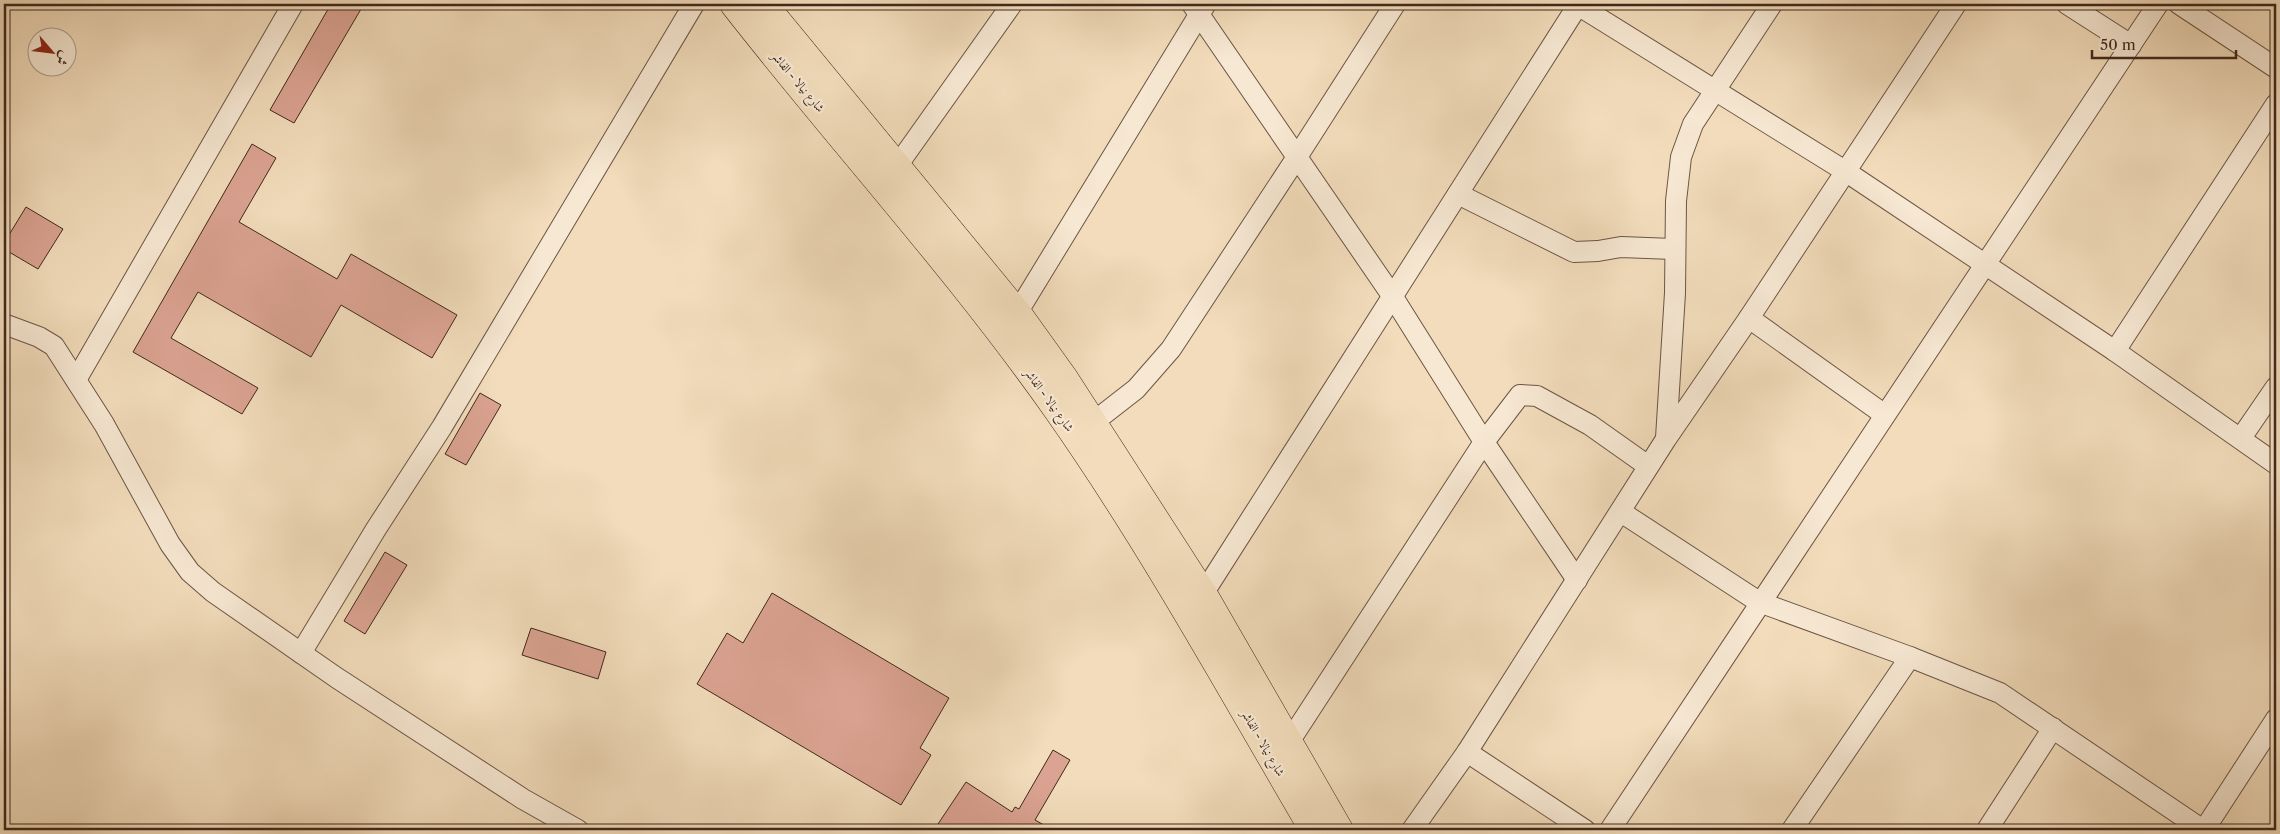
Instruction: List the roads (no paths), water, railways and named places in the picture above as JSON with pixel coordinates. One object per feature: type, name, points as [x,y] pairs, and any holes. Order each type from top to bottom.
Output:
[{"type":"highway","name":"شارع نيالا - الفاشر","points":[[734,4],[915,224],[1016,354],[1085,430],[1203,594],[1339,830]]},
{"type":"highway","name":"شارع نيالا - الفاشر","points":[[763,4],[1017,313],[1184,607],[1314,830]]},
{"type":"street","points":[[76,380],[294,4]]},
{"type":"street","points":[[301,653],[376,529],[442,427],[694,4]]},
{"type":"street","points":[[896,166],[1012,4]]},
{"type":"street","points":[[1085,430],[1136,389],[1171,348],[1298,157],[1394,4]]},
{"type":"street","points":[[1203,594],[1577,4],[1845,171],[2115,351],[2276,464]]},
{"type":"street","points":[[1666,439],[1674,293],[1676,201],[1681,157],[1693,124],[1772,4]]},
{"type":"street","points":[[1412,830],[1467,752],[1621,512],[1648,466],[1749,318],[1956,4]]},
{"type":"street","points":[[2068,4],[2131,45]]},
{"type":"street","points":[[1610,830],[1759,602],[1986,265],[2158,4]]},
{"type":"street","points":[[2179,4],[2276,68]]},
{"type":"street","points":[[1017,313],[1199,7],[1393,297],[1484,442],[1577,580]]},
{"type":"street","points":[[2115,351],[2276,104]]},
{"type":"street","points":[[1458,194],[1574,252],[1598,252],[1621,247],[1674,249]]},
{"type":"street","points":[[1749,318],[1885,415]]},
{"type":"street","points":[[4,324],[39,336],[54,346],[104,424],[170,544],[190,572],[213,592],[301,653],[523,799],[578,830]]},
{"type":"street","points":[[2241,438],[2276,387]]},
{"type":"street","points":[[1289,742],[1484,442],[1520,395],[1537,396],[1590,425],[1648,466]]},
{"type":"street","points":[[1621,512],[1759,602],[1910,657],[2000,693],[2204,830],[2276,719]]},
{"type":"street","points":[[1792,830],[1910,657]]},
{"type":"street","points":[[1987,830],[2053,728]]},
{"type":"street","points":[[1467,752],[1585,830]]}]
